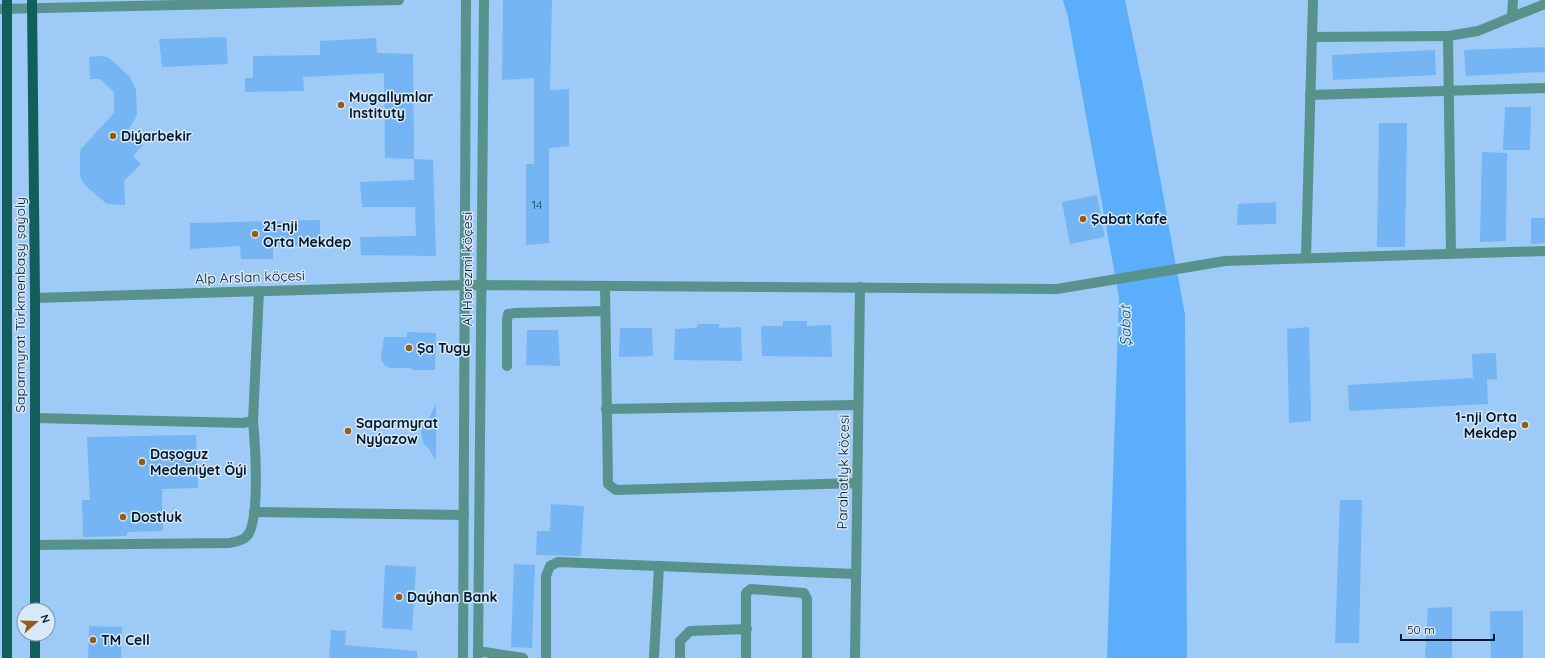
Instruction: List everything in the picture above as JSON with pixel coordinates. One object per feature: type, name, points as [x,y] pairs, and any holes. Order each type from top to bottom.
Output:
[{"type":"main road","name":"Saparmyrat Türkmenbaşy şaýoly","points":[[32,4],[35,298],[35,602]]},
{"type":"main road","name":"Saparmyrat Türkmenbaşy şaýoly","points":[[4,6],[3,298],[7,658]]},
{"type":"main road","points":[[35,642],[35,658]]},
{"type":"street","points":[[4,6],[32,4],[399,0]]},
{"type":"street","name":"Al Horezmi köçesi","points":[[463,658],[466,0]]},
{"type":"street","name":"Al Horezmi köçesi","points":[[478,654],[484,0]]},
{"type":"street","points":[[1306,258],[1312,0]]},
{"type":"street","points":[[1512,17],[1513,0]]},
{"type":"street","points":[[1312,37],[1448,36],[1478,31],[1545,4]]},
{"type":"street","points":[[1448,36],[1451,254]]},
{"type":"street","points":[[1310,96],[1545,88]]},
{"type":"street","name":"Alp Arslan köçesi","points":[[35,298],[465,285],[1057,289],[1225,260],[1545,251]]},
{"type":"street","points":[[605,286],[608,484],[616,490],[857,483]]},
{"type":"street","name":"Parahatlyk köçesi","points":[[855,658],[860,287]]},
{"type":"street","points":[[35,545],[229,543],[244,539],[249,533],[254,512],[256,478],[254,421],[259,291]]},
{"type":"street","points":[[507,366],[508,314],[605,311]]},
{"type":"street","points":[[606,409],[858,405]]},
{"type":"street","points":[[35,418],[243,423],[254,421]]},
{"type":"street","points":[[254,512],[464,515]]},
{"type":"street","points":[[546,658],[546,576],[550,566],[558,562],[856,574]]},
{"type":"street","points":[[654,658],[659,566]]},
{"type":"street","points":[[746,658],[746,594],[751,589],[804,593],[807,599],[807,658]]},
{"type":"street","points":[[680,658],[680,641],[690,631],[746,629]]},
{"type":"street","points":[[478,654],[523,658]]},
{"type":"water","name":"Şabat","points":[[1063,0],[1125,0],[1145,96],[1185,315],[1187,658],[1107,658],[1119,297],[1068,17]]},
{"type":"building","points":[[503,0],[552,0],[550,90],[569,89],[569,146],[549,148],[549,243],[526,245],[526,164],[534,164],[534,78],[502,80]]},
{"type":"building","points":[[226,37],[228,64],[162,67],[159,39]]},
{"type":"building","points":[[376,38],[377,53],[413,54],[414,159],[385,158],[384,73],[303,77],[304,91],[245,92],[245,78],[253,78],[253,56],[320,55],[320,41]]},
{"type":"building","points":[[1545,47],[1545,72],[1466,76],[1464,50]]},
{"type":"building","points":[[1435,50],[1436,75],[1333,80],[1332,55]]},
{"type":"building","name":"Diýarbekir","points":[[89,57],[107,57],[113,61],[130,77],[136,90],[137,113],[128,130],[143,145],[133,156],[141,164],[124,181],[125,205],[107,204],[86,186],[80,175],[81,149],[114,113],[114,92],[100,79],[90,79]]},
{"type":"building","points":[[1505,107],[1531,107],[1530,150],[1503,150]]},
{"type":"building","points":[[1379,123],[1407,123],[1405,247],[1377,247]]},
{"type":"building","points":[[1482,152],[1507,153],[1506,241],[1480,242]]},
{"type":"building","points":[[414,159],[433,160],[436,256],[361,255],[360,237],[416,236],[415,207],[362,207],[360,182],[414,180]]},
{"type":"building","name":"Şabat Kafe","points":[[1097,195],[1105,237],[1070,244],[1062,202]]},
{"type":"building","points":[[1276,202],[1276,224],[1237,225],[1238,204]]},
{"type":"building","points":[[1531,218],[1545,218],[1545,243],[1531,244]]},
{"type":"building","name":"21-nji Orta Mekdep","points":[[320,220],[320,246],[273,246],[273,259],[241,259],[240,246],[190,249],[190,223]]},
{"type":"building","points":[[783,321],[807,321],[807,326],[831,325],[832,357],[762,356],[761,326],[783,326]]},
{"type":"building","points":[[698,324],[719,324],[719,328],[741,327],[742,361],[674,360],[675,329],[696,328]]},
{"type":"building","points":[[1309,327],[1311,421],[1289,423],[1287,329]]},
{"type":"building","points":[[620,328],[652,328],[653,356],[619,357]]},
{"type":"building","points":[[527,330],[558,330],[560,366],[526,365]]},
{"type":"building","name":"Şa Tugy","points":[[407,332],[436,333],[435,370],[414,370],[409,368],[390,368],[385,366],[381,359],[384,337],[407,337]]},
{"type":"building","points":[[1496,353],[1497,380],[1487,379],[1488,404],[1349,411],[1348,385],[1473,378],[1472,354]]},
{"type":"building","points":[[436,404],[436,460],[426,445],[424,445],[421,433],[423,424],[426,424]]},
{"type":"building","name":"Daşoguz Medeniýet Öýi","points":[[196,435],[198,488],[162,489],[163,531],[128,532],[126,536],[83,537],[82,500],[90,500],[87,437]]},
{"type":"building","points":[[1340,500],[1362,500],[1359,643],[1335,643]]},
{"type":"building","points":[[551,504],[584,506],[581,556],[536,555],[537,531],[550,531]]},
{"type":"building","points":[[514,564],[535,565],[532,648],[511,647]]},
{"type":"building","name":"Daýhan Bank","points":[[385,565],[416,567],[412,630],[382,628]]},
{"type":"building","points":[[1452,607],[1452,658],[1425,658],[1428,608]]},
{"type":"building","points":[[1490,611],[1523,611],[1523,658],[1491,658]]},
{"type":"building","points":[[89,626],[122,627],[121,658],[88,658]]},
{"type":"building","points":[[331,630],[346,631],[345,645],[417,651],[417,658],[329,658]]},
{"type":"place","name":"Mugallymlar Instituty","points":[[341,105]]},
{"type":"place","name":"Diýarbekir","points":[[113,136]]},
{"type":"place","name":"Şabat Kafe","points":[[1083,219]]},
{"type":"place","name":"21-nji Orta Mekdep","points":[[255,234]]},
{"type":"place","name":"Şa Tugy","points":[[409,348]]},
{"type":"place","name":"1-nji Orta Mekdep","points":[[1525,425]]},
{"type":"place","name":"Saparmyrat Nyýazow","points":[[348,431]]},
{"type":"place","name":"Daşoguz Medeniýet Öýi","points":[[142,462]]},
{"type":"place","name":"Dostluk","points":[[123,517]]},
{"type":"place","name":"Daýhan Bank","points":[[399,597]]},
{"type":"place","name":"TM Cell","points":[[93,640]]}]
